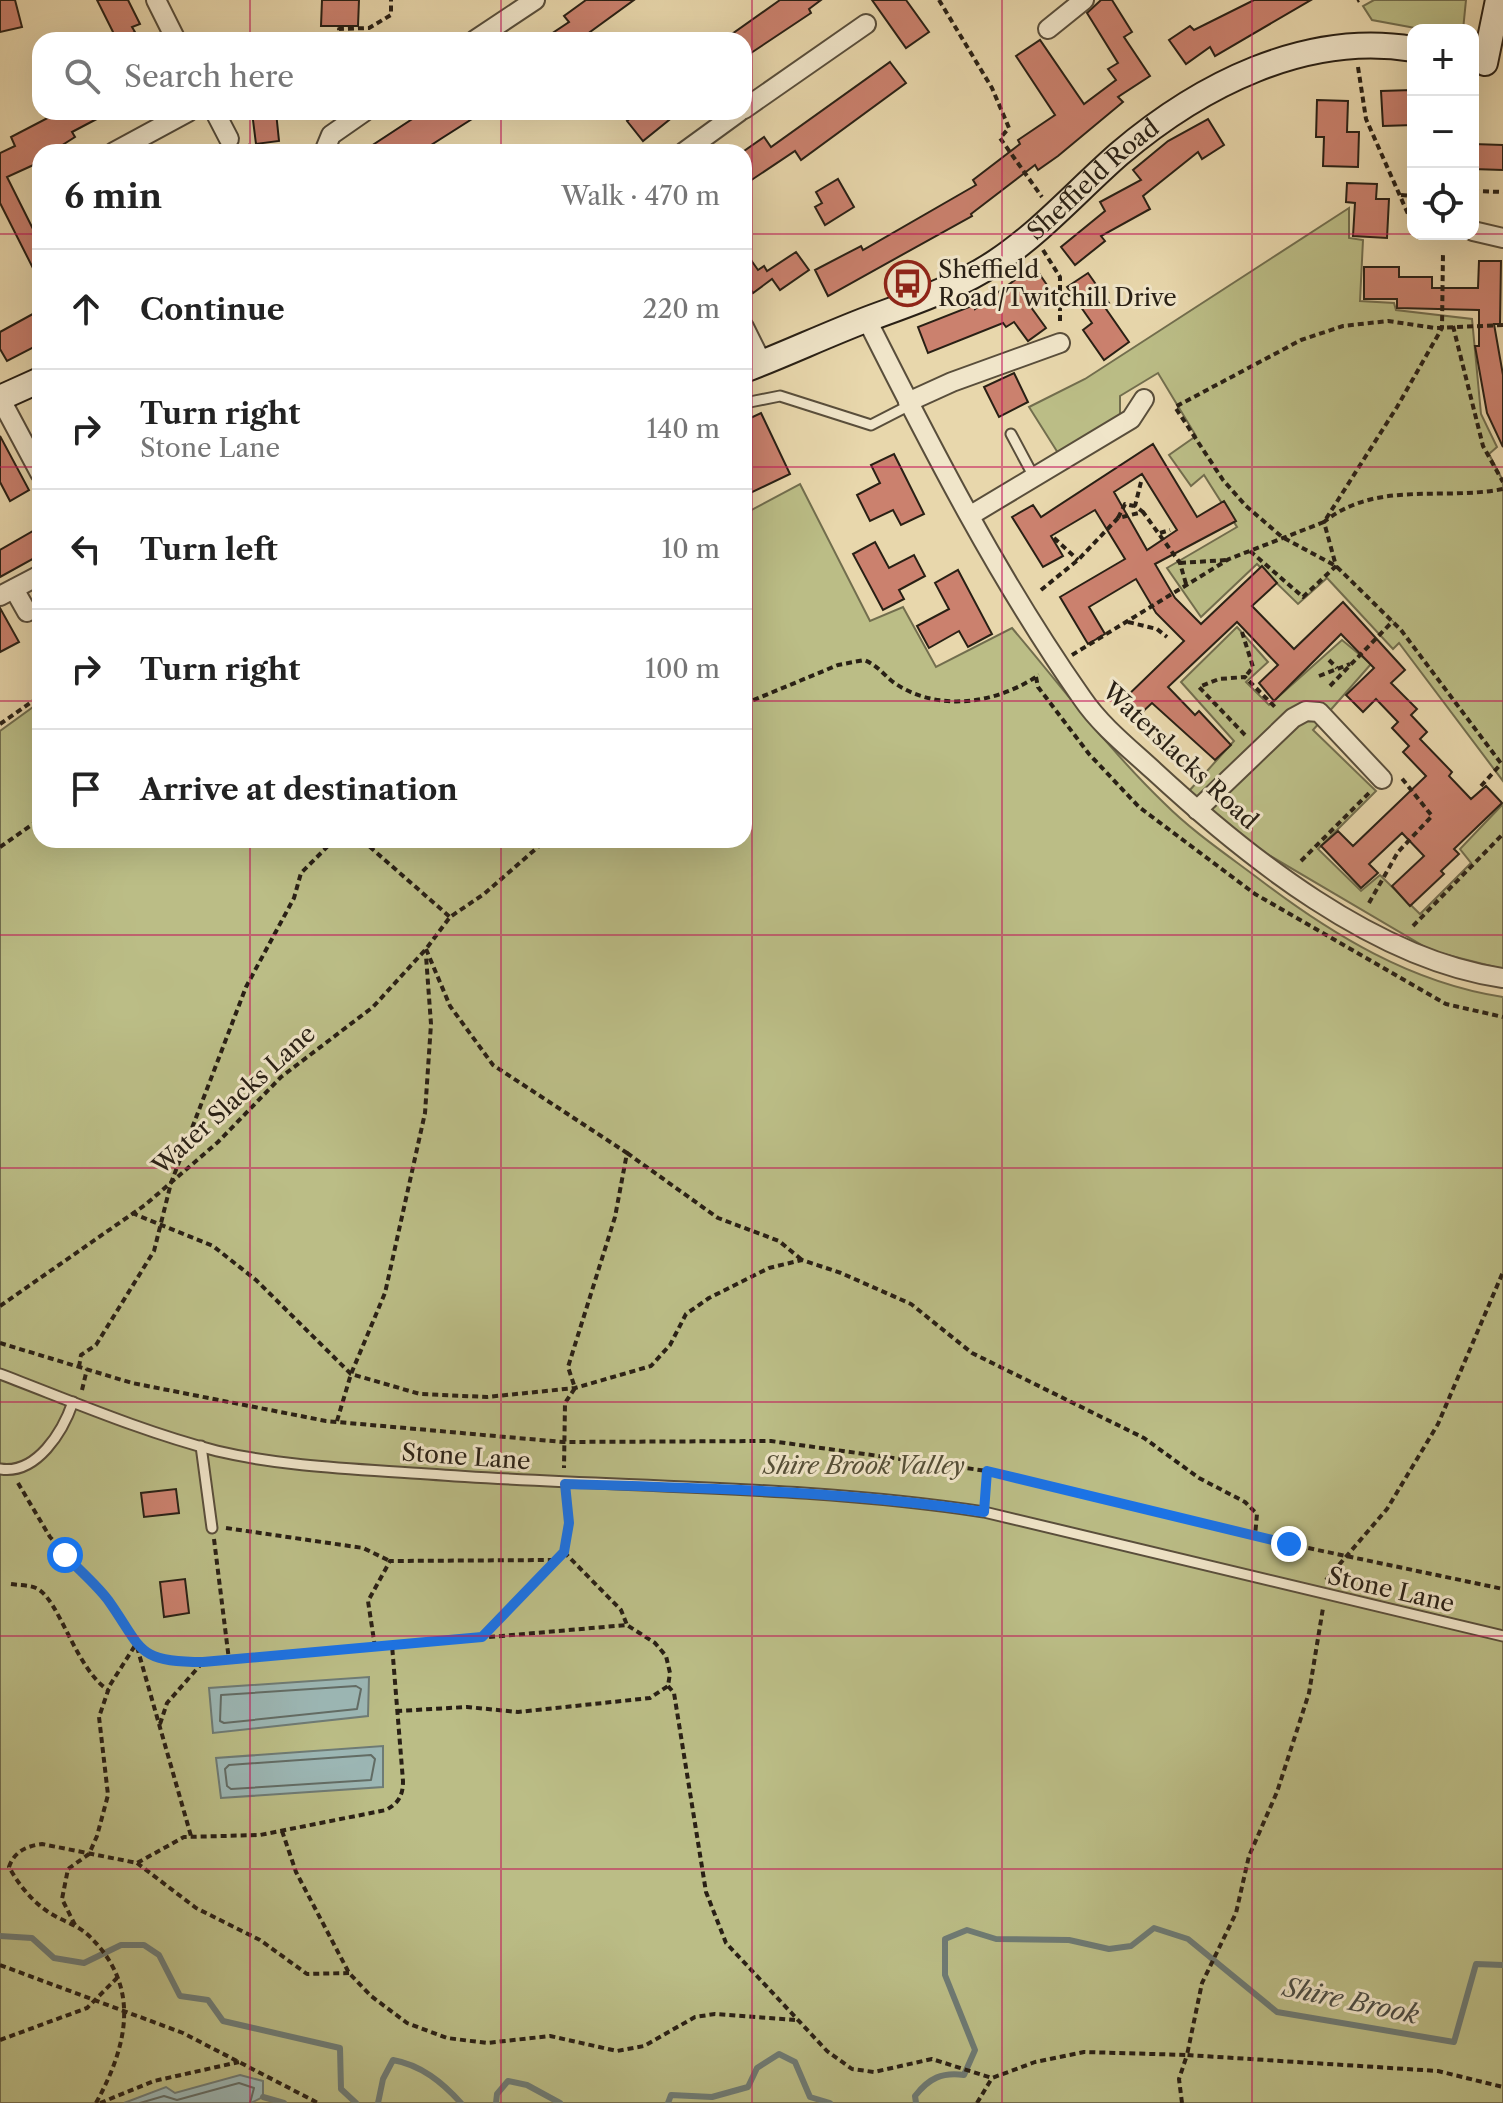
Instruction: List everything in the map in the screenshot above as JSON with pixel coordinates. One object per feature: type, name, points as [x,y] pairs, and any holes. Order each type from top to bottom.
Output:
[{"type":"main road","points":[[1487,63],[1498,0]]},
{"type":"main road","name":"Sheffield Road","points":[[753,366],[962,281],[995,263],[1120,153],[1186,105],[1253,70],[1312,52],[1355,45],[1407,49]]},
{"type":"main road","points":[[0,398],[32,384]]},
{"type":"street","points":[[156,0],[172,32]]},
{"type":"street","points":[[487,32],[535,0]]},
{"type":"street","points":[[1048,29],[1084,0]]},
{"type":"street","points":[[752,103],[866,24]]},
{"type":"street","points":[[129,144],[173,120]]},
{"type":"street","points":[[220,120],[235,142]]},
{"type":"street","points":[[322,144],[353,120]]},
{"type":"street","points":[[695,144],[728,120]]},
{"type":"street","points":[[1479,232],[1503,238]]},
{"type":"street","name":"Waterslacks Road","points":[[867,320],[909,404],[1020,602],[1083,700],[1106,726],[1246,851],[1321,903],[1418,954],[1480,974],[1503,978]]},
{"type":"street","points":[[909,404],[952,382],[1060,343]]},
{"type":"street","points":[[0,398],[32,442]]},
{"type":"street","points":[[971,515],[1131,419],[1144,399]]},
{"type":"street","points":[[27,612],[7,592],[32,579]]},
{"type":"street","points":[[1197,810],[1293,718],[1306,711],[1319,712],[1384,778]]},
{"type":"lane","points":[[752,400],[780,396],[871,425],[909,404]]},
{"type":"lane","points":[[1011,434],[1035,479]]},
{"type":"lane","name":"Stone Lane","points":[[0,1374],[201,1446],[343,1468],[565,1484],[765,1490],[908,1501],[984,1512],[1503,1636]]},
{"type":"lane","points":[[5,1470],[44,1452],[64,1427],[76,1403]]},
{"type":"lane","points":[[201,1446],[212,1528]]},
{"type":"path","points":[[339,32],[339,29],[369,28],[391,15],[391,0]]},
{"type":"path","points":[[939,0],[992,88],[1009,128],[1000,138],[1045,200]]},
{"type":"path","points":[[1355,45],[1366,119],[1407,211]]},
{"type":"path","points":[[1479,191],[1503,192]]},
{"type":"path","points":[[1401,195],[1407,196]]},
{"type":"path","points":[[1032,233],[1060,277],[1060,343]]},
{"type":"path","points":[[1336,566],[1324,522],[1397,407],[1442,328],[1443,252]]},
{"type":"path","points":[[1481,786],[1502,765],[1393,621],[1336,566],[1282,537],[1223,480],[1175,407],[1321,332],[1361,322],[1388,321],[1442,328],[1503,325]]},
{"type":"path","points":[[1453,326],[1483,446],[1503,482]]},
{"type":"path","points":[[1135,506],[1141,482]]},
{"type":"path","points":[[1072,655],[1229,559],[1324,522],[1340,509],[1388,494],[1451,496],[1503,489]]},
{"type":"path","points":[[1041,590],[1078,560],[1118,518],[1125,504],[1143,512],[1160,533],[1180,563],[1186,584]]},
{"type":"path","points":[[1118,518],[1143,512]]},
{"type":"path","points":[[1160,533],[1170,530]]},
{"type":"path","points":[[1054,538],[1078,560]]},
{"type":"path","points":[[1250,551],[1303,597],[1336,566]]},
{"type":"path","points":[[1180,563],[1229,559]]},
{"type":"path","points":[[1330,686],[1393,621]]},
{"type":"path","points":[[1126,622],[1157,629],[1167,637]]},
{"type":"path","points":[[1242,632],[1253,667],[1245,677],[1219,679],[1199,687],[1245,735]]},
{"type":"path","points":[[752,701],[838,665],[864,660],[893,682],[917,694],[954,703],[995,696],[1025,684],[1045,671]]},
{"type":"path","points":[[1329,660],[1337,668]]},
{"type":"path","points":[[1319,676],[1353,663]]},
{"type":"path","points":[[1245,677],[1281,713]]},
{"type":"path","points":[[0,724],[32,702]]},
{"type":"path","points":[[1301,861],[1384,778],[1432,816],[1398,852],[1369,903]]},
{"type":"path","points":[[0,847],[32,825]]},
{"type":"path","points":[[1413,926],[1503,834]]},
{"type":"path","points":[[79,1367],[81,1355],[96,1345],[154,1251],[171,1183],[246,987],[294,898],[301,873],[326,848]]},
{"type":"path","points":[[371,848],[450,917]]},
{"type":"path","name":"Water Slacks Lane","points":[[0,1306],[171,1183],[218,1142],[281,1077],[373,1007],[426,949],[450,917],[484,894],[537,848]]},
{"type":"path","points":[[426,949],[450,1006],[493,1065],[627,1153],[718,1218],[779,1241],[802,1260],[841,1273],[911,1304],[972,1353],[1144,1438],[1199,1478],[1245,1502],[1257,1514],[1255,1536]]},
{"type":"path","points":[[337,1422],[351,1374],[385,1293],[425,1113],[431,1024],[426,949]]},
{"type":"path","points":[[575,1388],[568,1367],[615,1217],[627,1153]]},
{"type":"path","points":[[132,1213],[213,1246],[256,1280],[351,1374],[420,1394],[487,1397],[575,1388],[651,1366],[670,1345],[686,1314],[709,1298],[769,1268],[802,1260]]},
{"type":"path","points":[[0,1343],[132,1383],[337,1422],[563,1442],[771,1441],[987,1471],[1255,1536],[1503,1589]]},
{"type":"path","points":[[76,1403],[87,1369]]},
{"type":"path","points":[[482,1637],[564,1552],[569,1523],[563,1442],[565,1403],[575,1388]]},
{"type":"path","points":[[5,1470],[50,1537],[104,1595],[136,1644],[191,1836]]},
{"type":"path","points":[[984,1512],[987,1471]]},
{"type":"path","points":[[229,1660],[212,1528],[230,1527],[363,1548],[390,1561],[555,1560]]},
{"type":"path","points":[[397,1711],[467,1707],[518,1712],[591,1707],[650,1698],[668,1686],[670,1673],[666,1656],[655,1643],[627,1625],[621,1610],[564,1552]]},
{"type":"path","points":[[375,1647],[368,1601],[390,1561]]},
{"type":"path","points":[[11,1584],[37,1588],[49,1599],[81,1663],[108,1690]]},
{"type":"path","points":[[136,1644],[154,1657],[173,1662],[203,1662],[627,1625]]},
{"type":"path","points":[[76,1926],[62,1899],[68,1869],[89,1854],[108,1795],[99,1717],[108,1690],[136,1644]]},
{"type":"path","points":[[137,1863],[191,1836],[260,1835],[386,1810],[396,1804],[403,1792],[392,1645]]},
{"type":"path","points":[[159,1727],[167,1703],[203,1662]]},
{"type":"path","points":[[668,1686],[674,1693],[706,1892],[726,1943],[827,2051],[852,2069],[874,2072],[923,2059],[992,2078],[1035,2062],[1084,2052],[1187,2055],[1438,2071],[1503,2087]]},
{"type":"path","points":[[282,1831],[296,1872],[349,1973],[371,1996],[407,2023],[447,2038],[487,2043],[550,2036],[617,2051],[644,2046],[695,2017],[715,2014],[798,2020]]},
{"type":"path","points":[[98,2103],[124,2041],[125,2010],[117,1978],[94,1943],[76,1926],[52,1915],[23,1891],[9,1867],[12,1858],[31,1845],[137,1863],[196,1908],[260,1940],[307,1974],[349,1973]]},
{"type":"path","points":[[1182,2103],[1179,2079],[1202,1983],[1217,1956]]},
{"type":"path","points":[[0,1965],[125,2010],[242,2062],[318,2103]]},
{"type":"path","points":[[0,2040],[64,2019],[95,2001],[117,1978]]},
{"type":"path","points":[[98,2103],[154,2081],[242,2062]]},
{"type":"path","points":[[977,2103],[992,2078]]},
{"type":"green space","points":[[1374,0],[1466,0],[1464,24],[1407,24],[1407,26],[1372,20],[1363,6]]},
{"type":"green space","points":[[1349,208],[1349,238],[1363,240],[1360,301],[1394,303],[1396,310],[1472,319],[1481,414],[1497,447],[1489,454],[1503,481],[1503,781],[1399,643],[1393,649],[1327,578],[1298,604],[1257,564],[1201,617],[1167,568],[1237,527],[1204,475],[1191,486],[1169,455],[1196,436],[1158,373],[1120,396],[1120,415],[1058,453],[1029,407],[1085,379]]},
{"type":"green space","name":"Shire Brook Valley","points":[[800,484],[870,621],[903,607],[936,667],[1012,628],[1143,782],[1186,824],[1222,852],[1315,919],[1374,953],[1436,980],[1503,997],[1503,2103],[0,2103],[0,731],[32,708],[32,848],[752,848],[752,510]]},
{"type":"green space","points":[[1237,627],[1268,662],[1246,682],[1269,705],[1342,640],[1371,664],[1313,730],[1376,791],[1318,849],[1361,891],[1380,875],[1420,914],[1471,863],[1460,849],[1503,804],[1503,969],[1432,951],[1250,844],[1189,791],[1234,741],[1181,682]]},
{"type":"water","points":[[369,1677],[368,1716],[213,1733],[209,1688]]},
{"type":"water","points":[[383,1746],[383,1787],[221,1798],[216,1758]]},
{"type":"water","points":[[240,2075],[263,2081],[263,2097],[251,2103],[124,2103],[166,2087],[175,2093]]},
{"type":"building","points":[[0,0],[15,0],[22,27],[0,32]]},
{"type":"building","points":[[97,0],[128,0],[140,24],[132,27],[135,32],[113,32]]},
{"type":"building","points":[[322,0],[359,0],[358,26],[321,26]]},
{"type":"building","points":[[586,0],[634,0],[590,32],[554,32],[569,22],[564,16]]},
{"type":"building","points":[[780,0],[821,0],[809,9],[811,13],[752,52],[752,32],[735,32]]},
{"type":"building","points":[[872,0],[906,0],[929,32],[906,48]]},
{"type":"building","points":[[1101,0],[1112,0],[1132,32],[1124,37],[1150,76],[1118,97],[1123,102],[1058,156],[1038,170],[1035,165],[972,216],[828,296],[815,270],[861,246],[863,250],[976,185],[973,180],[1020,144],[1018,140],[1055,115],[1016,56],[1040,40],[1084,104],[1116,80],[1108,69],[1118,63],[1087,13]]},
{"type":"building","points":[[1254,0],[1311,0],[1215,56],[1210,47],[1186,64],[1169,40],[1190,26],[1194,30]]},
{"type":"building","points":[[890,62],[906,83],[801,160],[795,151],[752,180],[752,145],[764,137],[771,147]]},
{"type":"building","points":[[1407,90],[1407,125],[1383,126],[1381,91]]},
{"type":"building","points":[[1317,100],[1348,101],[1347,132],[1359,132],[1358,167],[1323,166],[1324,137],[1316,137]]},
{"type":"building","points":[[1208,119],[1224,145],[1202,159],[1198,152],[1143,196],[1150,209],[1101,236],[1105,241],[1075,265],[1061,247],[1105,211],[1100,202],[1141,180],[1133,170],[1168,141]]},
{"type":"building","points":[[44,120],[95,120],[72,132],[75,137],[64,144],[32,144],[32,166],[7,177],[32,227],[32,266],[0,203],[0,153],[15,146],[11,137]]},
{"type":"building","points":[[253,120],[277,120],[279,141],[256,144]]},
{"type":"building","points":[[411,120],[470,120],[433,144],[374,144]]},
{"type":"building","points":[[628,120],[669,120],[643,141]]},
{"type":"building","points":[[1479,144],[1503,145],[1503,170],[1479,169]]},
{"type":"building","points":[[838,179],[854,207],[825,225],[815,207],[822,203],[816,192]]},
{"type":"building","points":[[1347,183],[1377,184],[1376,199],[1389,199],[1387,238],[1353,236],[1355,203],[1346,202]]},
{"type":"building","points":[[796,252],[809,270],[780,290],[772,279],[753,293],[752,261],[758,270],[764,266],[767,271]]},
{"type":"building","points":[[1479,261],[1501,261],[1500,324],[1494,324],[1503,375],[1503,447],[1487,413],[1475,346],[1479,346],[1479,310],[1397,308],[1397,299],[1364,299],[1364,267],[1399,267],[1399,277],[1432,277],[1432,288],[1478,288]]},
{"type":"building","points":[[1034,266],[1049,288],[1028,303],[1046,328],[1028,341],[1014,322],[1006,327],[1003,323],[928,353],[918,327],[974,305],[975,309]]},
{"type":"building","points":[[1088,273],[1109,303],[1104,306],[1129,342],[1104,360],[1083,330],[1092,323],[1067,287]]},
{"type":"building","points":[[32,314],[32,348],[7,361],[0,349],[0,332]]},
{"type":"building","points":[[1014,373],[1028,402],[999,417],[984,387]]},
{"type":"building","points":[[761,413],[790,474],[752,492],[752,417]]},
{"type":"building","points":[[0,436],[29,490],[10,501],[0,482]]},
{"type":"building","points":[[1153,444],[1197,517],[1224,501],[1236,521],[1155,564],[1175,598],[1201,624],[1262,566],[1277,583],[1252,606],[1294,649],[1343,602],[1405,670],[1391,683],[1417,709],[1411,715],[1427,732],[1420,739],[1452,772],[1449,776],[1471,799],[1486,786],[1502,803],[1454,849],[1459,854],[1441,871],[1444,874],[1410,906],[1392,886],[1424,856],[1402,833],[1369,864],[1378,873],[1361,888],[1321,846],[1338,831],[1353,846],[1426,776],[1403,752],[1409,746],[1392,728],[1398,722],[1376,699],[1363,712],[1346,695],[1374,668],[1341,634],[1274,701],[1259,683],[1278,665],[1237,622],[1168,687],[1195,715],[1199,711],[1231,745],[1215,760],[1152,703],[1139,715],[1124,699],[1184,641],[1156,613],[1136,579],[1089,607],[1105,634],[1088,644],[1060,597],[1125,559],[1095,510],[1051,536],[1063,556],[1043,567],[1012,517],[1033,505],[1041,517]],"holes":[[[1142,474],[1177,530],[1147,550],[1114,492]]]},
{"type":"building","points":[[894,454],[924,514],[901,525],[893,510],[870,521],[857,495],[880,483],[871,465]]},
{"type":"building","points":[[32,532],[32,559],[0,577],[0,550]]},
{"type":"building","points":[[875,542],[889,568],[914,555],[925,576],[899,590],[904,599],[883,610],[853,554]]},
{"type":"building","points":[[958,570],[992,634],[968,647],[959,631],[929,648],[917,626],[949,609],[935,583]]},
{"type":"building","points":[[0,608],[19,642],[0,652]]},
{"type":"building","points":[[176,1489],[179,1513],[144,1517],[141,1493]]},
{"type":"building","points":[[185,1579],[189,1613],[164,1617],[160,1582]]},
{"type":"waterway","name":"Shire Brook","points":[[916,2103],[915,2096],[931,2081],[949,2074],[964,2075],[975,2050],[945,1975],[945,1939],[967,1930],[996,1939],[1069,1940],[1109,1949],[1131,1946],[1154,1928],[1188,1939],[1277,2012],[1454,2042],[1476,1964],[1503,1965]]},
{"type":"waterway","name":"Shire Brook","points":[[0,1936],[32,1938],[54,1958],[84,1963],[121,1945],[144,1945],[159,1955],[180,1996],[208,2000],[223,2021],[340,2048],[341,2089],[356,2103]]},
{"type":"waterway","name":"Shire Brook","points":[[668,2103],[671,2095],[712,2097],[748,2087],[757,2068],[779,2054],[795,2062],[810,2097],[830,2103]]},
{"type":"waterway","name":"Shire Brook","points":[[378,2103],[383,2079],[393,2060],[413,2066],[430,2076],[461,2103]]},
{"type":"waterway","name":"Shire Brook","points":[[496,2103],[497,2094],[508,2081],[527,2085],[560,2103]]},
{"type":"waterway","points":[[263,2097],[284,2103]]},
{"type":"place","name":"Sheffield Road/Twitchill Drive","points":[[907,284]]},
{"type":"route","points":[[65,1555],[104,1595],[140,1650],[173,1662],[203,1662],[482,1637],[521,1593],[564,1552],[569,1523],[565,1484],[765,1490],[908,1501],[984,1512],[987,1471],[1289,1544]]}]
